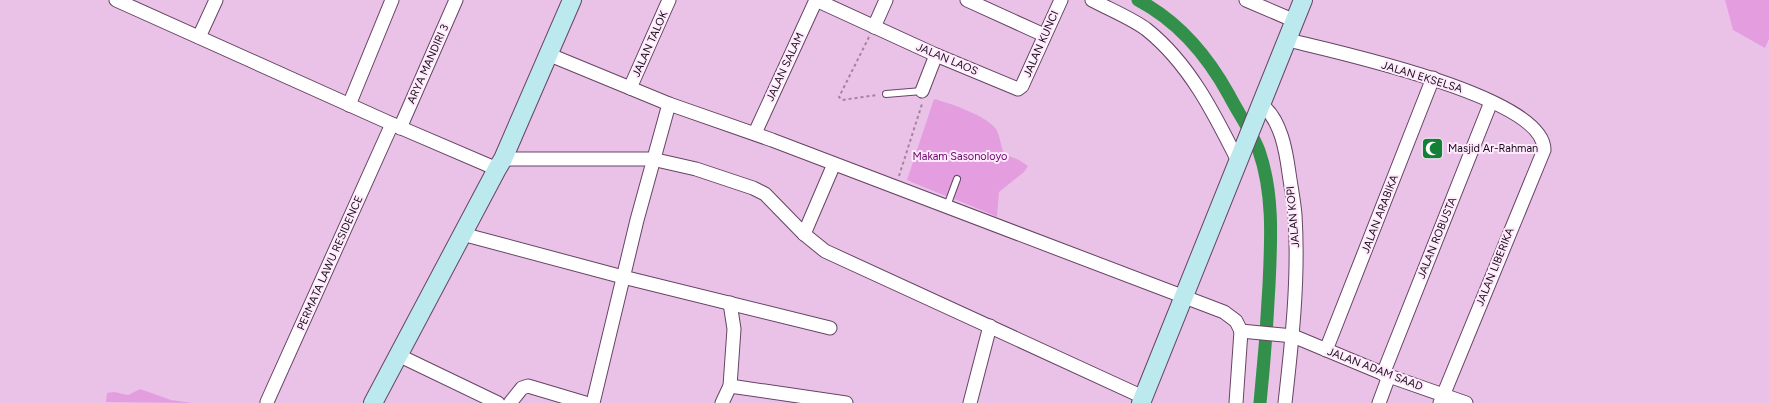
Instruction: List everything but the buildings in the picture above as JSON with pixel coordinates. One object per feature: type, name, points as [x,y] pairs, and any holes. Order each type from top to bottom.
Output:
[{"type":"street","points":[[116,0],[396,126],[500,164],[652,159],[696,169],[753,188],[765,194],[804,234],[825,251],[990,326],[1142,400],[1185,297],[1303,0]]},
{"type":"street","points":[[199,37],[216,0]]},
{"type":"street","points":[[348,105],[392,0]]},
{"type":"street","name":"ARYA MANDIRI 3","points":[[396,126],[456,0]]},
{"type":"street","points":[[373,403],[500,164],[550,55],[572,0]]},
{"type":"street","name":"JALAN TALOK","points":[[630,88],[669,0]]},
{"type":"street","name":"JALAN LAOS","points":[[816,0],[936,55],[1015,89],[1020,88]]},
{"type":"street","name":"JALAN SALAM","points":[[755,133],[816,0]]},
{"type":"street","points":[[874,27],[886,0]]},
{"type":"street","points":[[967,0],[1044,35]]},
{"type":"street","name":"JALAN KUNCI","points":[[1020,88],[1060,0]]},
{"type":"street","points":[[1092,0],[1145,28],[1170,51],[1196,83],[1240,156]]},
{"type":"street","points":[[1246,0],[1295,21]]},
{"type":"street","name":"JALAN EKSELSA","points":[[1288,40],[1433,78],[1466,90],[1521,118],[1542,140]]},
{"type":"street","points":[[550,55],[669,104],[755,133],[1185,297],[1231,316],[1240,325],[1244,332],[1236,403]]},
{"type":"street","points":[[922,91],[936,55]]},
{"type":"street","name":"JALAN ARABIKA","points":[[1326,350],[1433,78]]},
{"type":"street","name":"JALAN ROBUSTA","points":[[1379,403],[1386,375],[1491,102]]},
{"type":"street","points":[[592,403],[652,159],[669,104]]},
{"type":"street","name":"JALAN KOPI","points":[[1261,106],[1274,119],[1286,152],[1295,214],[1296,273],[1289,335],[1285,403]]},
{"type":"street","name":"PERMATA LAWU RESIDENCE","points":[[267,402],[396,126]]},
{"type":"street","name":"JALAN LIBERIKA","points":[[1441,399],[1544,150],[1542,140]]},
{"type":"street","points":[[804,234],[834,164]]},
{"type":"street","points":[[462,234],[623,278],[830,328]]},
{"type":"street","points":[[722,403],[730,386],[734,329],[730,304]]},
{"type":"street","points":[[970,403],[990,326]]},
{"type":"street","name":"JALAN ADAM SAAD","points":[[1244,332],[1289,335],[1441,399],[1466,403]]},
{"type":"street","points":[[398,355],[498,403]]},
{"type":"street","points":[[510,403],[522,388],[528,386],[585,403]]},
{"type":"street","points":[[730,386],[840,402]]},
{"type":"lane","points":[[886,94],[922,91]]},
{"type":"lane","points":[[947,206],[957,179]]},
{"type":"path","points":[[874,27],[838,97],[842,100],[886,94]]},
{"type":"path","points":[[895,187],[923,99],[922,91]]},
{"type":"green space","points":[[1725,0],[1769,0],[1769,39],[1765,48],[1733,30]]},
{"type":"green space","name":"Makam Sasonoloyo","points":[[934,99],[958,107],[985,119],[996,129],[1004,154],[1019,160],[1028,166],[1024,172],[999,192],[997,217],[907,180]]},
{"type":"green space","points":[[140,389],[171,400],[192,403],[106,402],[107,393],[114,392],[128,395]]},
{"type":"waterway","points":[[1138,0],[1152,8],[1179,29],[1211,66],[1249,130],[1259,151],[1264,167],[1269,201],[1271,235],[1267,315],[1260,403]]},
{"type":"place","name":"Masjid Ar-Rahman","points":[[1433,148]]}]
